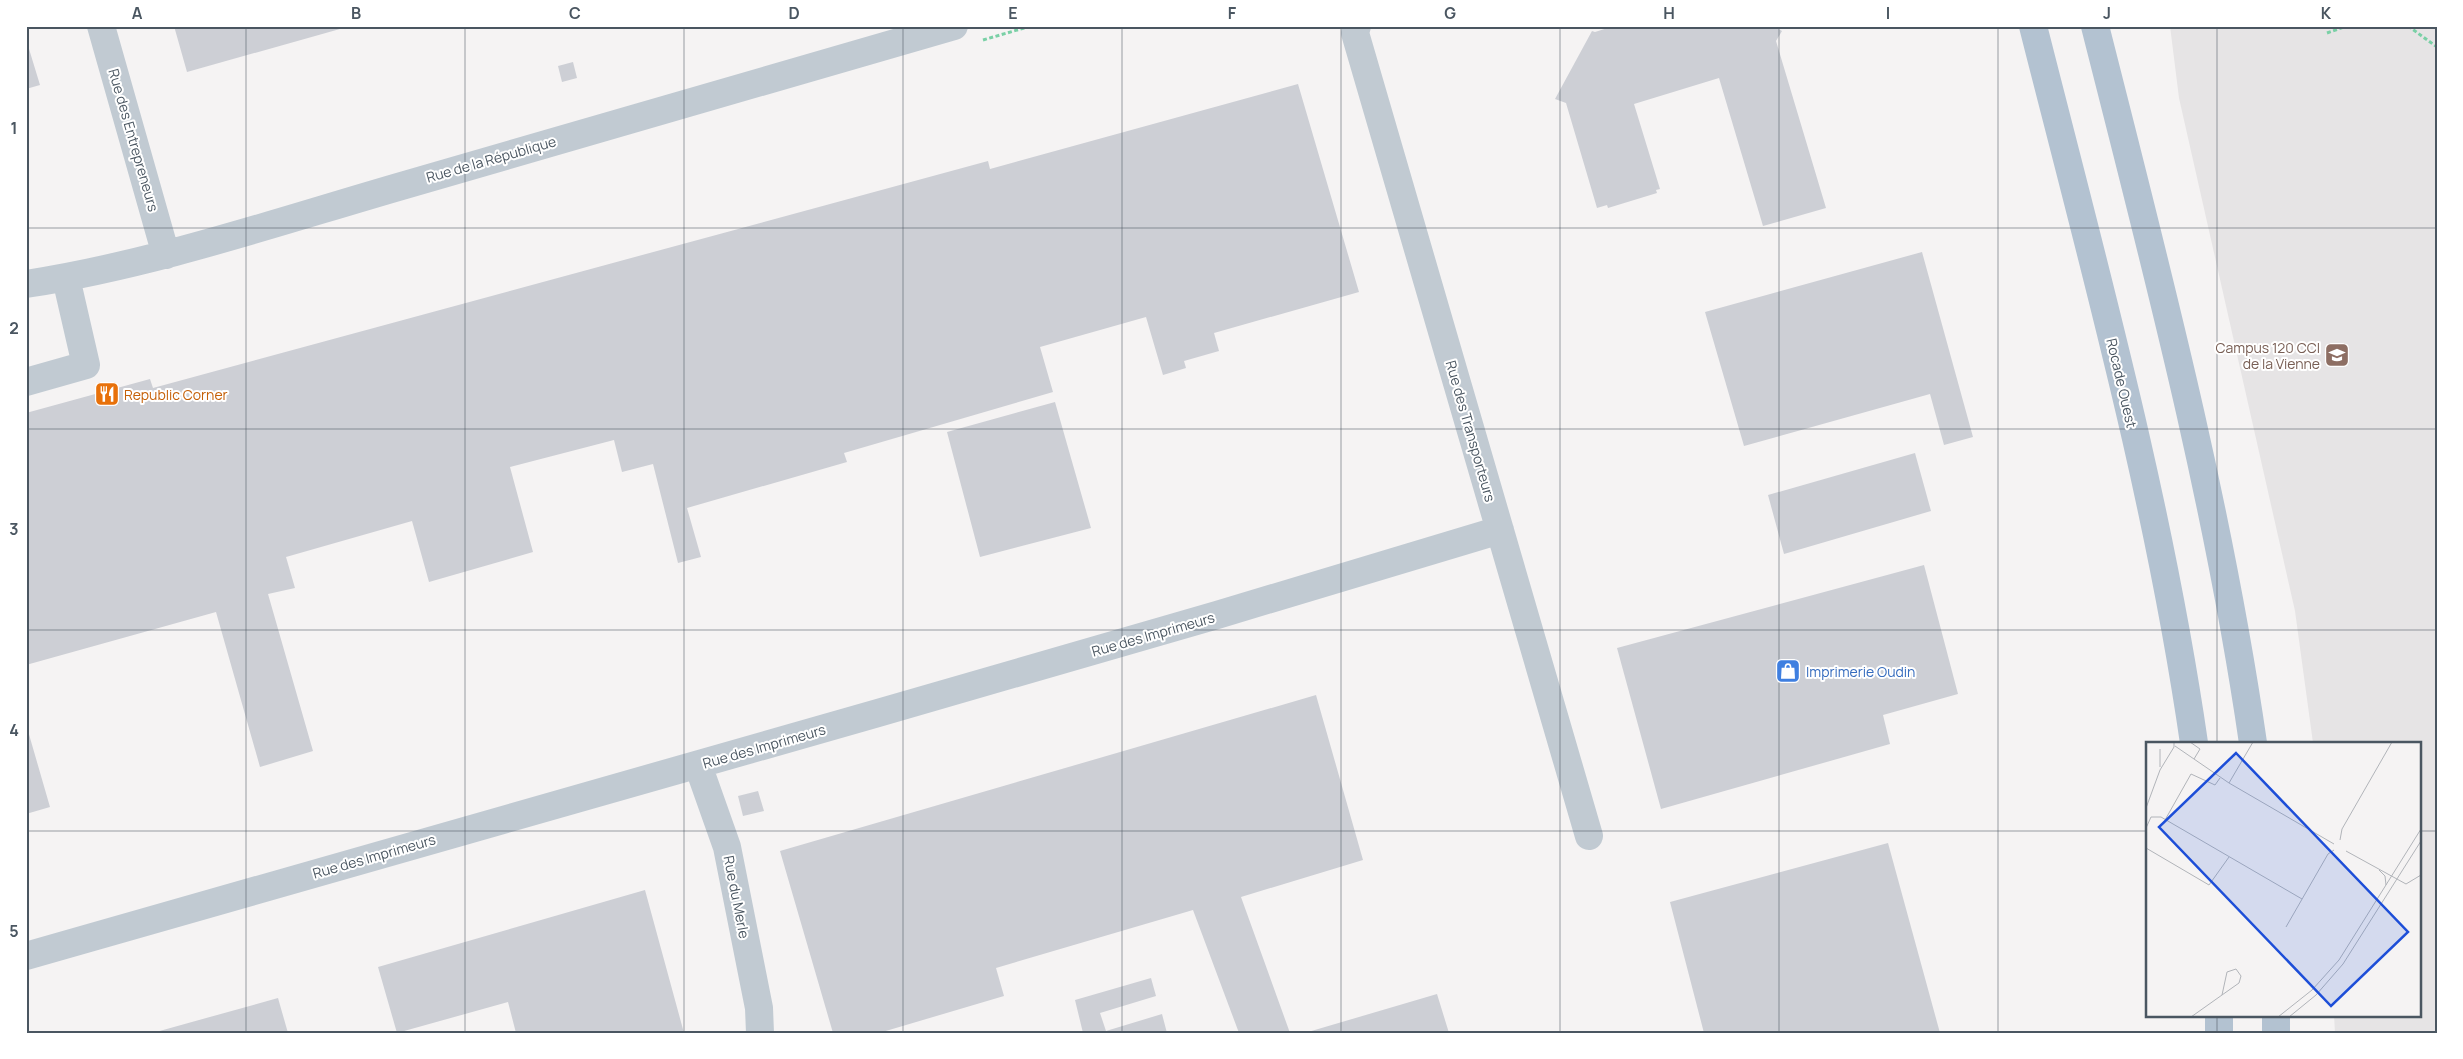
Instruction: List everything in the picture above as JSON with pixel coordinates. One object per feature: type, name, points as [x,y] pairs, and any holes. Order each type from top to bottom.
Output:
[{"type":"main road","name":"Rocade Ouest","points":[[2033,26],[2154,519],[2186,688],[2194,742]]},
{"type":"main road","points":[[2096,26],[2205,478],[2245,686],[2253,742]]},
{"type":"main road","points":[[2219,1016],[2219,1033]]},
{"type":"main road","points":[[2276,1016],[2276,1033]]},
{"type":"street","name":"Rue des Entrepreneurs","points":[[101,26],[166,255]]},
{"type":"street","name":"Rue de la République","points":[[26,284],[66,278],[166,255],[634,117],[954,26]]},
{"type":"street","name":"Rue des Transporteurs","points":[[1357,26],[1355,33],[1589,836]]},
{"type":"street","points":[[26,382],[86,365],[66,278]]},
{"type":"street","name":"Rue des Imprimeurs","points":[[26,956],[698,765],[1217,615],[1500,530]]},
{"type":"street","name":"Rue du Merle","points":[[698,765],[727,847],[759,1008],[760,1033]]},
{"type":"path","points":[[2327,33],[2347,26]]},
{"type":"path","points":[[2408,26],[2437,47]]},
{"type":"shaded area","name":"Campus 120 CCI de la Vienne","points":[[2170,26],[2437,26],[2437,1033],[2335,1033],[2334,1016],[2420,1016],[2420,742],[2313,742],[2295,611],[2179,98]]},
{"type":"building","points":[[174,26],[347,26],[347,27],[187,72]]},
{"type":"building","points":[[1614,26],[1774,26],[1782,31],[1776,41],[1826,208],[1763,226],[1719,78],[1634,104],[1660,189],[1656,190],[1657,193],[1608,208],[1607,205],[1597,208],[1566,103],[1555,99],[1592,31],[1595,32]]},
{"type":"building","points":[[26,39],[40,85],[26,89]]},
{"type":"building","points":[[573,62],[577,78],[562,82],[558,66]]},
{"type":"building","points":[[1298,84],[1359,292],[1214,333],[1219,351],[1184,361],[1186,368],[1163,375],[1146,317],[1040,347],[1053,392],[844,453],[847,462],[687,508],[701,557],[678,563],[653,464],[622,472],[614,440],[510,467],[533,552],[429,582],[412,521],[286,557],[295,588],[268,594],[313,751],[260,767],[216,612],[26,665],[26,413],[150,379],[153,388],[988,161],[990,169]]},
{"type":"building","points":[[1922,252],[1973,437],[1944,445],[1930,394],[1744,446],[1705,312]]},
{"type":"building","points":[[1055,402],[1091,528],[980,557],[947,432]]},
{"type":"building","points":[[1915,453],[1931,511],[1784,554],[1768,495]]},
{"type":"building","name":"Imprimerie Oudin","points":[[1924,565],[1958,694],[1883,715],[1890,744],[1661,809],[1617,648]]},
{"type":"building","points":[[1316,695],[1363,860],[1241,897],[1290,1033],[1239,1033],[1193,910],[996,968],[1004,996],[879,1033],[833,1033],[780,851]]},
{"type":"building","points":[[26,724],[50,807],[26,814]]},
{"type":"building","points":[[758,791],[764,811],[743,816],[738,796]]},
{"type":"building","points":[[1888,843],[1940,1033],[1704,1033],[1670,902]]},
{"type":"building","points":[[645,890],[684,1033],[516,1033],[508,1002],[397,1033],[378,967]]},
{"type":"building","points":[[1151,978],[1156,996],[1100,1013],[1106,1031],[1162,1014],[1167,1033],[1083,1033],[1075,1000]]},
{"type":"building","points":[[1437,994],[1449,1033],[1308,1033],[1308,1032]]},
{"type":"building","points":[[278,998],[288,1033],[156,1032]]},
{"type":"place","name":"Campus 120 CCI de la Vienne","points":[[2337,355]]},
{"type":"place","name":"Republic Corner","points":[[107,394]]},
{"type":"place","name":"Imprimerie Oudin","points":[[1788,671]]}]
